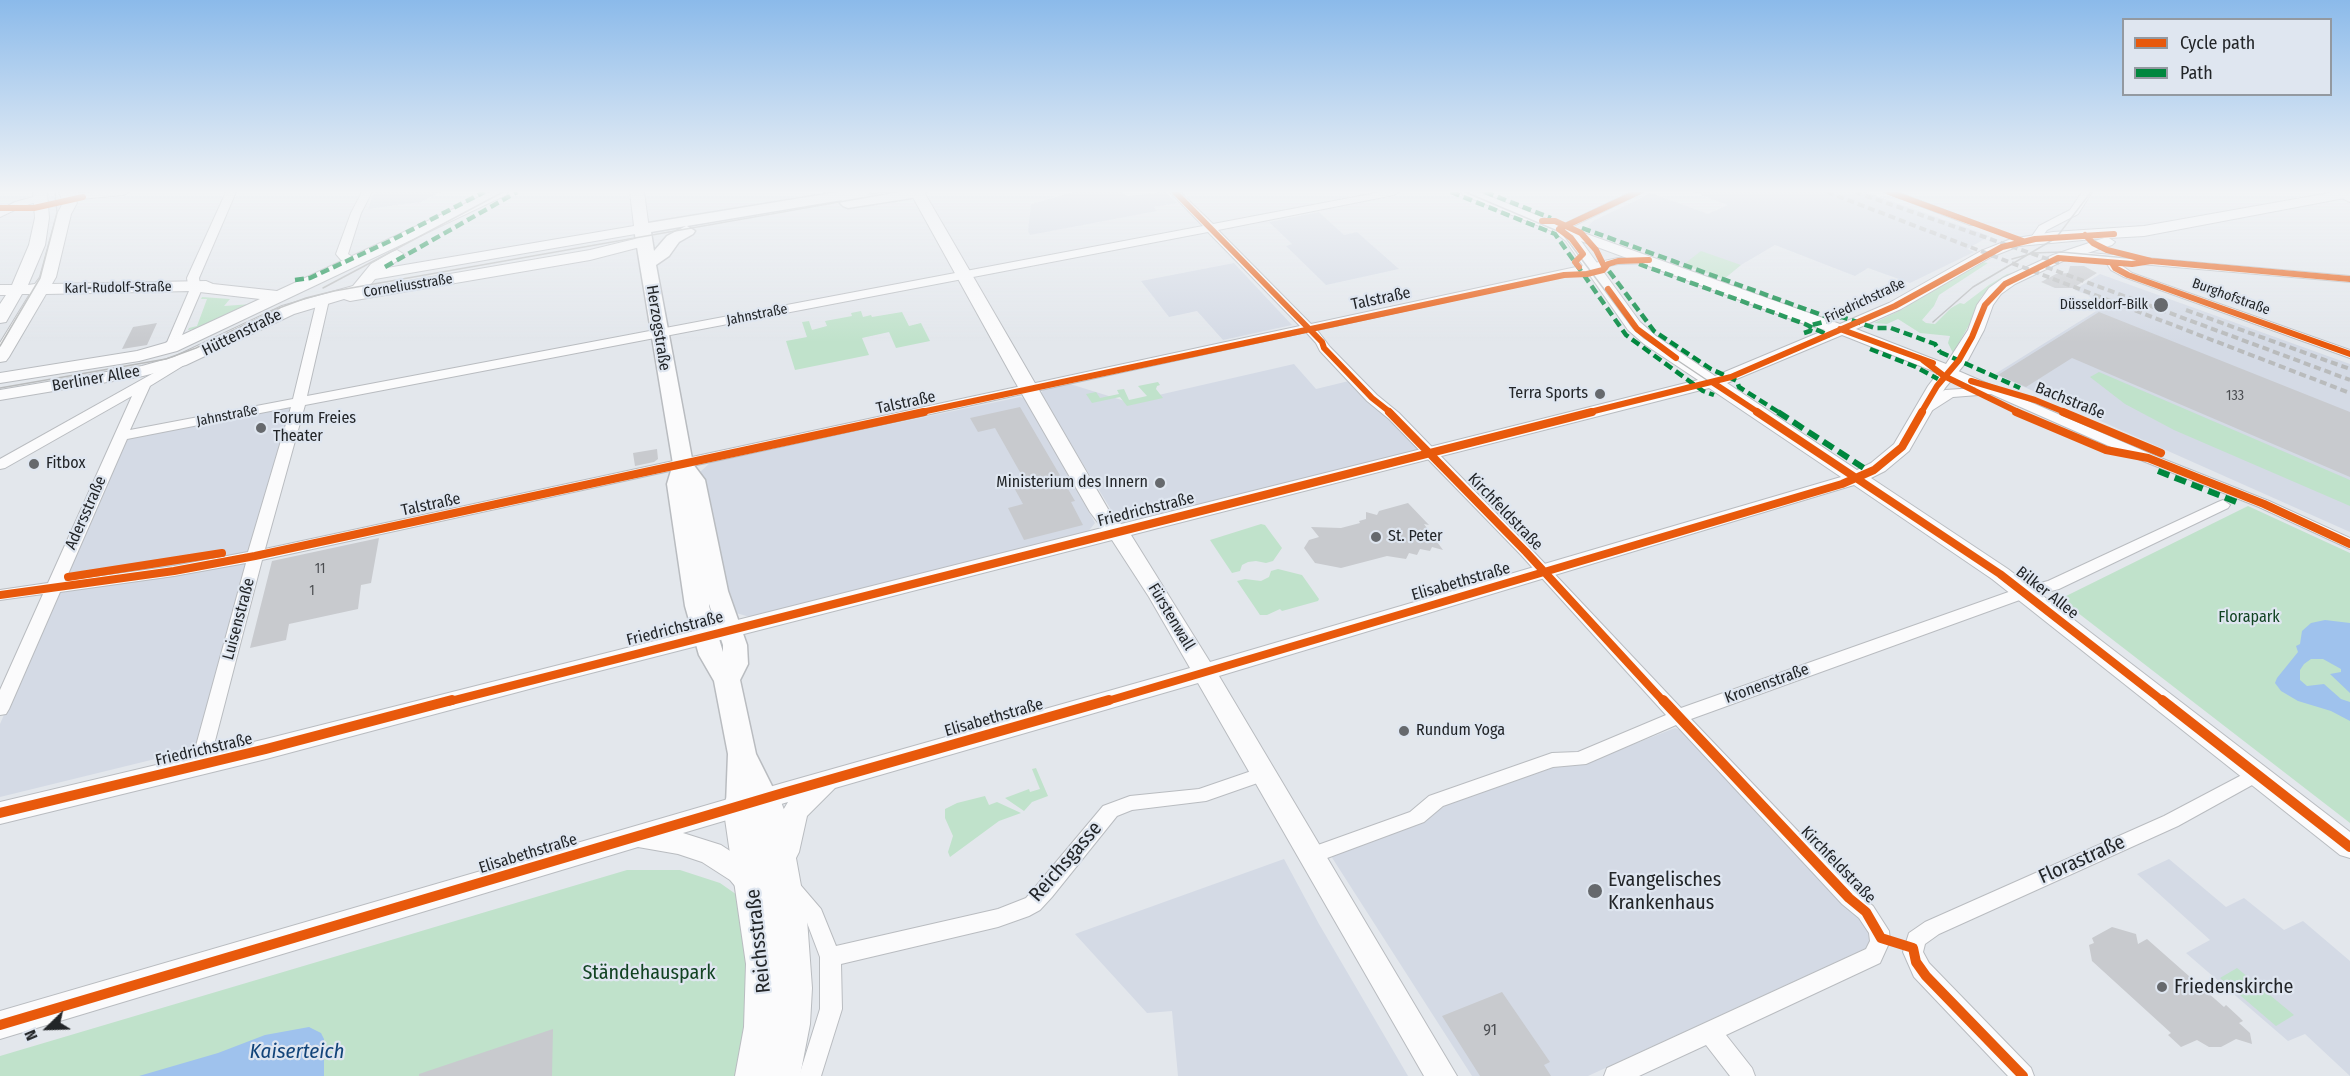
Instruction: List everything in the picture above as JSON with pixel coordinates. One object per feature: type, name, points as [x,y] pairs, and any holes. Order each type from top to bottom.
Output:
[{"type":"highway","name":"Reichsstraße","points":[[752,802],[773,882],[765,964],[766,994],[762,1047],[755,1076]]},
{"type":"highway","points":[[773,882],[789,919],[793,988],[790,1024],[780,1076]]},
{"type":"main road","points":[[0,318],[18,290],[38,242]]},
{"type":"main road","points":[[0,357],[42,289],[50,272],[57,242]]},
{"type":"main road","name":"Hüttenstraße","points":[[171,347],[397,242]]},
{"type":"main road","name":"Hüttenstraße","points":[[191,357],[281,314],[360,289],[367,276],[379,265],[420,242]]},
{"type":"main road","name":"Corneliusstraße","points":[[283,295],[336,281],[594,242]]},
{"type":"main road","name":"Corneliusstraße","points":[[323,300],[590,255],[623,242]]},
{"type":"main road","name":"Herzogstraße","points":[[643,242],[683,464],[694,480],[714,585],[730,629],[736,660],[727,680]]},
{"type":"main road","points":[[590,255],[621,255],[647,264],[663,252],[671,242]]},
{"type":"main road","name":"Fürstenwall","points":[[945,242],[1100,512],[1117,532],[1204,671],[1441,1076]]},
{"type":"main road","name":"Bilker Allee","points":[[1573,242],[1641,332],[2026,592],[2350,847]]},
{"type":"main road","name":"Bachstraße","points":[[1598,242],[1840,329],[1949,371]]},
{"type":"main road","name":"Friedrichstraße","points":[[0,813],[266,749],[706,635],[1731,378],[1895,306],[1986,254],[2022,242]]},
{"type":"main road","points":[[1949,371],[1972,337],[1984,305],[1995,291],[2009,281],[2062,256],[2107,242]]},
{"type":"main road","name":"Karl-Rudolf-Straße","points":[[0,290],[194,287],[336,281]]},
{"type":"main road","name":"Karl-Rudolf-Straße","points":[[194,287],[323,300]]},
{"type":"main road","name":"Berliner Allee","points":[[0,378],[139,356],[171,347]]},
{"type":"main road","name":"Berliner Allee","points":[[0,395],[143,371],[191,357]]},
{"type":"main road","name":"Elisabethstraße","points":[[0,1025],[1857,478],[1874,470],[1899,450],[1909,438],[1923,410],[1949,371]]},
{"type":"main road","name":"Herzogstraße","points":[[683,464],[678,484],[680,509],[693,587],[714,662],[727,680],[752,802]]},
{"type":"main road","points":[[634,837],[678,843],[711,853],[740,873],[773,882],[795,812],[815,790],[841,776]]},
{"type":"street","points":[[171,347],[195,291],[194,278],[209,242]]},
{"type":"street","points":[[346,242],[342,254],[345,258],[355,262]]},
{"type":"street","name":"Jahnstraße","points":[[119,436],[1136,242]]},
{"type":"street","name":"Kirchfeldstraße","points":[[1224,242],[1543,572],[1849,898],[1870,917],[1881,938],[1877,952],[1870,958],[1710,1033]]},
{"type":"street","points":[[2062,256],[2109,257],[2350,279]]},
{"type":"street","name":"Burghofstraße","points":[[2109,257],[2115,268],[2128,274],[2350,354]]},
{"type":"street","name":"Talstraße","points":[[0,595],[174,571],[255,556],[1623,261],[1649,260]]},
{"type":"street","name":"Luisenstraße","points":[[200,764],[255,556],[299,403],[323,300]]},
{"type":"street","name":"Hüttenstraße","points":[[0,465],[191,357]]},
{"type":"street","name":"Bachstraße","points":[[1949,371],[2207,483],[2264,504],[2350,544]]},
{"type":"street","name":"Adersstraße","points":[[0,709],[144,384]]},
{"type":"street","name":"Bachstraße","points":[[1923,410],[1950,393],[1994,392]]},
{"type":"street","name":"Kronenstraße","points":[[1311,856],[1417,817],[1436,801],[1552,760],[1580,759],[1680,716],[2026,592],[2053,585],[2223,505]]},
{"type":"street","name":"Reichsgasse","points":[[830,957],[998,918],[1022,910],[1033,904],[1045,891],[1110,811],[1130,803],[1199,796],[1263,774]]},
{"type":"street","name":"Florastraße","points":[[2023,1076],[1926,976],[1916,962],[1913,948],[1916,939],[1925,931],[2171,820],[2258,774]]},
{"type":"street","name":"Reichsstraße","points":[[773,882],[813,915],[830,957],[831,1009],[810,1076]]},
{"type":"street","points":[[1615,1076],[1710,1033],[1744,1076]]},
{"type":"shaded area","points":[[1290,242],[1369,242],[1399,269],[1326,285],[1286,246],[1292,244]]},
{"type":"shaded area","points":[[1621,242],[1979,242],[1967,249],[1974,252],[1910,283],[1868,268],[1855,276],[1775,245],[1741,265],[1724,279]]},
{"type":"shaded area","points":[[1234,263],[1292,325],[1223,340],[1197,311],[1169,317],[1141,281]]},
{"type":"shaded area","points":[[2100,274],[2350,364],[2350,532],[1995,374],[2101,308],[2088,295],[2074,290]]},
{"type":"shaded area","points":[[1294,364],[1316,389],[1353,380],[1417,447],[1416,452],[1127,524],[1118,521],[1040,394],[1044,389],[1070,384],[1128,402]]},
{"type":"shaded area","points":[[1020,397],[1027,399],[1095,523],[1087,533],[753,618],[733,612],[700,472],[711,462]]},
{"type":"shaded area","points":[[295,406],[200,748],[0,797],[0,724],[124,438]]},
{"type":"shaded area","name":"Evangelisches Krankenhaus","points":[[1675,728],[1690,733],[1869,925],[1871,946],[1588,1076],[1472,1076],[1331,856],[1406,828],[1449,804],[1555,767],[1580,765]]},
{"type":"shaded area","points":[[1284,859],[1319,924],[1408,1076],[1178,1076],[1172,1011],[1147,1013],[1075,934]]},
{"type":"shaded area","points":[[2169,859],[2226,907],[2244,898],[2284,930],[2303,921],[2350,961],[2350,1076],[2305,1034],[2288,1041],[2186,953],[2210,940],[2137,874]]},
{"type":"green space","points":[[1701,251],[1741,265],[1724,279],[1683,265]]},
{"type":"green space","points":[[1982,262],[1988,263],[1939,295],[1934,306],[1922,320],[1935,324],[1951,308],[1960,303],[1964,304],[1989,285],[2013,273],[1991,287],[1981,297],[1953,353],[1948,343],[1950,336],[1920,333],[1898,319],[1887,324],[1874,323],[1905,308],[1909,302]]},
{"type":"green space","points":[[202,297],[230,299],[224,306],[252,304],[203,328],[188,330],[197,326],[207,299],[201,299]]},
{"type":"green space","points":[[861,311],[863,317],[902,312],[909,326],[921,323],[930,341],[896,348],[889,332],[862,338],[869,355],[795,370],[786,341],[807,337],[802,322],[809,321],[812,330],[827,326],[825,321],[852,316],[851,313]]},
{"type":"green space","points":[[2099,372],[2350,480],[2350,506],[2174,430],[2125,404],[2090,377]]},
{"type":"green space","points":[[1158,382],[1160,385],[1156,389],[1163,398],[1127,406],[1120,397],[1092,403],[1086,394],[1096,392],[1100,398],[1119,394],[1117,390],[1124,389],[1129,400],[1147,396],[1138,386]]},
{"type":"green space","name":"Florapark","points":[[2248,506],[2350,553],[2350,823],[2060,599]]},
{"type":"green space","points":[[1261,524],[1265,525],[1282,548],[1273,561],[1248,562],[1242,565],[1240,571],[1232,573],[1210,540]]},
{"type":"green space","points":[[1278,569],[1302,575],[1319,599],[1318,601],[1260,615],[1237,581],[1245,579],[1261,581],[1269,577],[1271,571]]},
{"type":"green space","points":[[1036,768],[1048,796],[1032,802],[1024,811],[1005,798],[1029,789],[1030,792],[1040,789],[1032,769]]},
{"type":"green space","points":[[985,796],[989,805],[997,802],[1021,813],[999,821],[950,857],[948,852],[953,836],[945,818],[945,809],[957,803]]},
{"type":"green space","name":"Ständehauspark","points":[[627,870],[680,870],[720,883],[740,897],[750,935],[744,1076],[0,1076],[0,1056]]},
{"type":"green space","points":[[2237,968],[2294,1015],[2276,1026],[2220,978]]},
{"type":"water","points":[[2325,620],[2350,623],[2350,693],[2330,674],[2341,672],[2341,669],[2323,659],[2311,659],[2304,664],[2300,670],[2300,680],[2307,686],[2324,684],[2341,699],[2350,702],[2350,721],[2331,711],[2298,701],[2281,691],[2275,683],[2298,652],[2296,646],[2300,644],[2302,631],[2311,623]]},
{"type":"water","name":"Kaiserteich","points":[[309,1027],[321,1033],[324,1039],[324,1076],[139,1076],[218,1053],[265,1035]]},
{"type":"building","name":"Düsseldorf-Bilk","points":[[2070,266],[2084,266],[2097,273],[2073,288],[2055,288],[2041,282],[2056,274],[2068,273]]},
{"type":"building","points":[[2099,312],[2350,412],[2350,477],[2072,358],[2026,387],[1998,375]]},
{"type":"building","points":[[157,323],[147,345],[122,349],[133,327]]},
{"type":"building","points":[[1020,407],[1075,501],[1071,502],[1083,525],[1024,540],[1008,508],[1023,504],[1012,484],[1025,481],[995,428],[978,432],[970,418]]},
{"type":"building","points":[[657,449],[658,459],[635,466],[633,453]]},
{"type":"building","name":"St. Peter","points":[[1408,503],[1429,525],[1424,524],[1443,550],[1432,547],[1430,551],[1420,549],[1417,555],[1409,553],[1406,559],[1387,556],[1341,568],[1315,563],[1304,548],[1309,540],[1319,537],[1311,527],[1341,528],[1360,523],[1359,521],[1366,519],[1366,512],[1377,515],[1379,511]]},
{"type":"building","points":[[379,538],[371,583],[361,585],[358,609],[289,624],[286,640],[250,648],[272,561]]},
{"type":"building","name":"Friedenskirche","points":[[2112,927],[2136,934],[2138,944],[2147,939],[2224,1007],[2226,1005],[2243,1021],[2239,1023],[2250,1033],[2252,1044],[2236,1039],[2221,1047],[2209,1047],[2197,1040],[2181,1047],[2168,1035],[2171,1033],[2092,961],[2089,945],[2094,943],[2092,938]]},
{"type":"building","points":[[1502,992],[1550,1062],[1544,1065],[1551,1076],[1480,1076],[1442,1016]]},
{"type":"building","points":[[553,1029],[552,1076],[419,1076],[419,1074]]},
{"type":"tram line","points":[[0,346],[40,278],[49,242]]},
{"type":"tram line","points":[[323,288],[409,242]]},
{"type":"tram line","points":[[271,311],[306,298],[334,291],[611,242]]},
{"type":"tram line","points":[[1569,242],[1633,328],[1644,338],[1997,574],[2160,702]]},
{"type":"tram line","points":[[2028,255],[2049,242]]},
{"type":"tram line","points":[[2028,255],[2061,252],[2350,278]]},
{"type":"tram line","points":[[1933,322],[1973,287],[2028,255]]},
{"type":"tram line","points":[[2012,259],[2028,255]]},
{"type":"tram line","points":[[0,388],[166,359],[196,348],[280,308]]},
{"type":"tram line","points":[[2158,700],[2350,851]]},
{"type":"railway","points":[[1958,242],[2350,393]]},
{"type":"railway","points":[[1999,242],[2059,263]]},
{"type":"railway","points":[[2046,267],[2350,380]]},
{"type":"railway","points":[[2186,310],[2350,369]]},
{"type":"marked path","points":[[295,280],[310,278],[387,242]]},
{"type":"marked path","points":[[385,267],[429,242]]},
{"type":"marked path","points":[[1561,242],[1626,335],[1703,391],[1714,395]]},
{"type":"marked path","points":[[1621,242],[1830,318]]},
{"type":"marked path","points":[[1639,264],[1805,324],[1830,336]]},
{"type":"marked path","points":[[1609,271],[1654,331],[1711,369],[1737,381],[1739,387],[1870,472]]},
{"type":"marked path","points":[[1804,333],[1810,331],[1812,325],[1842,317],[1875,328],[1891,328],[1935,344],[1940,352]]},
{"type":"marked path","points":[[1870,349],[1916,367],[1938,379]]},
{"type":"marked path","points":[[1940,352],[2020,388]]},
{"type":"marked path","points":[[2158,471],[2239,503]]},
{"type":"cycle path","points":[[1224,242],[1322,342],[1324,348],[1372,398],[1394,416],[1526,552],[1734,777],[1849,898],[1866,912],[1881,938],[1913,948],[1916,962],[1926,976],[2023,1076]]},
{"type":"cycle path","points":[[1574,242],[1583,254],[1575,262],[1579,267]]},
{"type":"cycle path","points":[[1589,242],[1605,268]]},
{"type":"cycle path","points":[[0,813],[266,749],[548,675],[1731,377],[1895,306],[2002,247],[2022,242]]},
{"type":"cycle path","points":[[2092,242],[2107,250],[2151,261],[2350,279]]},
{"type":"cycle path","points":[[0,1025],[783,793],[1141,691],[1842,484],[1874,470],[1902,447],[1937,386],[1959,360],[1972,337],[1985,305],[2005,284],[2058,258],[2132,264],[2151,261]]},
{"type":"cycle path","points":[[0,595],[174,571],[255,556],[1351,320],[1564,275],[1587,274],[1603,270],[1608,264],[1618,261],[1649,260]]},
{"type":"cycle path","points":[[2112,263],[2115,268],[2128,275],[2350,354]]},
{"type":"cycle path","points":[[1608,289],[1637,329],[1676,358]]},
{"type":"cycle path","points":[[1840,329],[1933,363]]},
{"type":"cycle path","points":[[1923,360],[1944,376],[2000,405],[2106,450],[2148,458],[2264,504],[2350,544]]},
{"type":"cycle path","points":[[1971,381],[2035,400],[2161,453]]},
{"type":"cycle path","points":[[1712,382],[2000,574],[2350,847]]},
{"type":"cycle path","points":[[68,577],[222,553]]},
{"type":"place","name":"Düsseldorf-Bilk","points":[[2161,305]]},
{"type":"place","name":"Terra Sports","points":[[1600,394]]},
{"type":"place","name":"Forum Freies Theater","points":[[261,428]]},
{"type":"place","name":"Fitbox","points":[[34,464]]},
{"type":"place","name":"Ministerium des Innern","points":[[1160,483]]},
{"type":"place","name":"St. Peter","points":[[1376,537]]},
{"type":"place","name":"Rundum Yoga","points":[[1404,731]]},
{"type":"place","name":"Evangelisches Krankenhaus","points":[[1595,891]]},
{"type":"place","name":"Friedenskirche","points":[[2162,987]]}]
